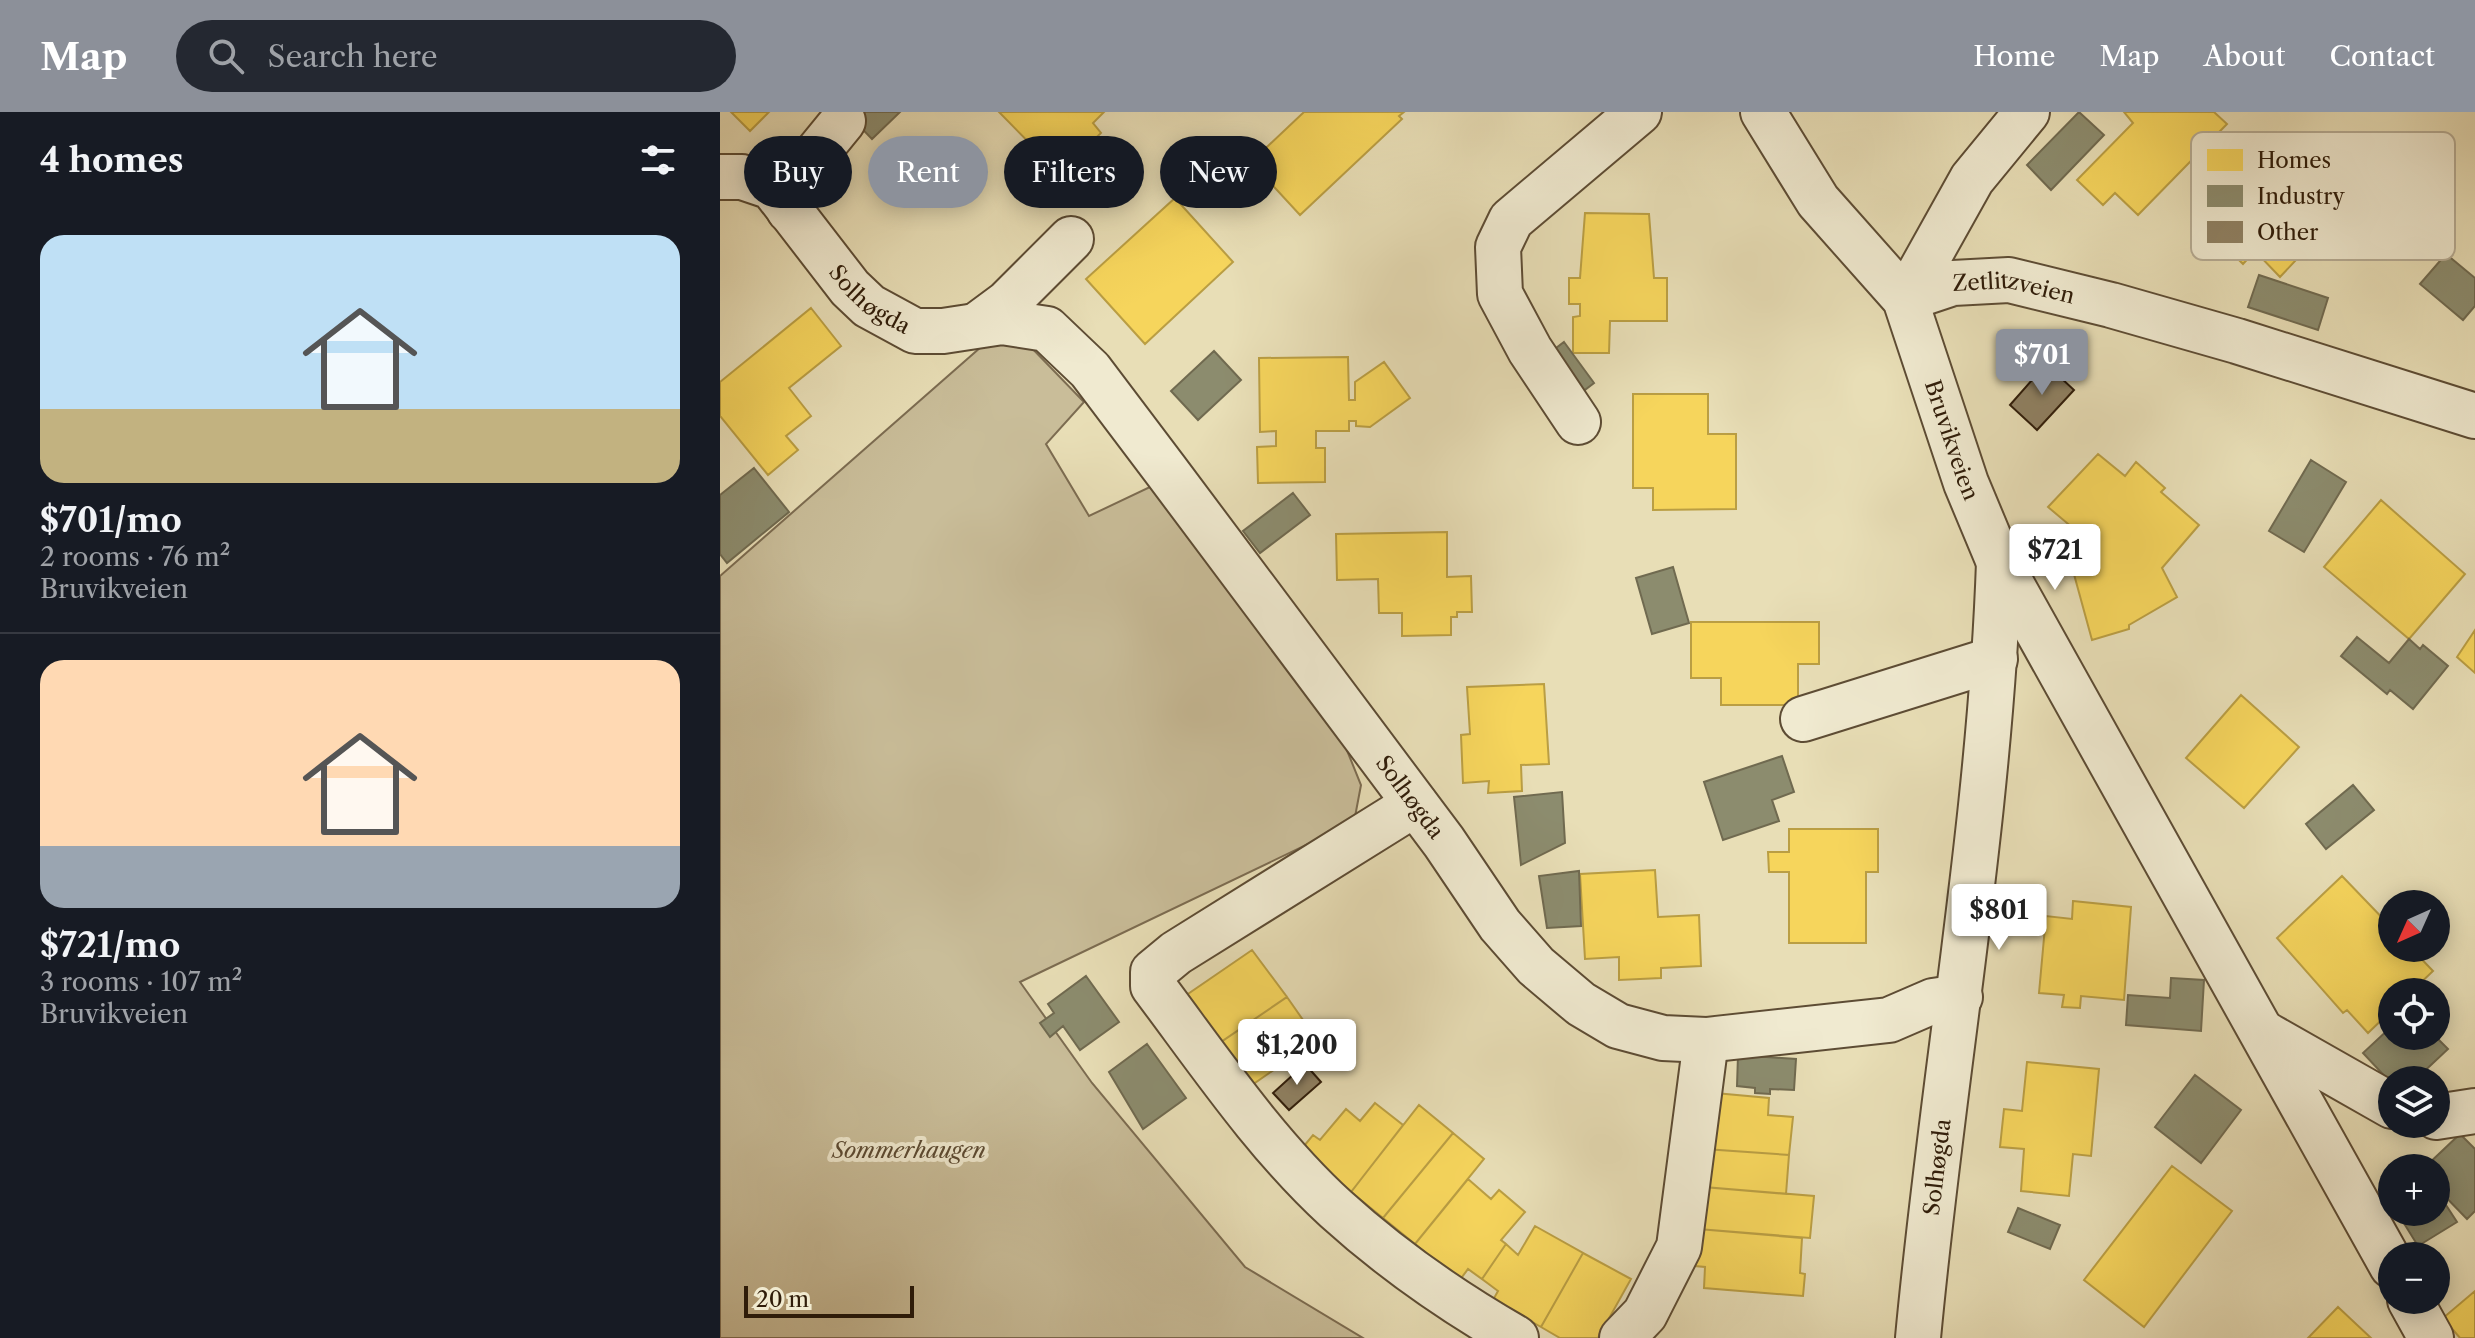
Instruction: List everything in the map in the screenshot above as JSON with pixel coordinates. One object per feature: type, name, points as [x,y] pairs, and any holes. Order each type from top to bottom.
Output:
[{"type":"street","points":[[1578,422],[1530,350],[1500,294],[1498,247],[1511,220],[1639,112]]},
{"type":"street","name":"Bruvikveien","points":[[1763,112],[1818,201],[1905,299],[1966,483],[1999,562],[2379,1242]]},
{"type":"street","name":"Zetlitzveien","points":[[1905,299],[1972,179],[2027,112]]},
{"type":"street","points":[[789,210],[790,186],[843,121]]},
{"type":"street","name":"Solhøgda","points":[[720,177],[742,177],[772,187],[850,288],[869,306],[915,331],[943,331],[980,323],[1047,329],[1090,370],[1415,804],[1500,925],[1536,966],[1581,1004],[1618,1026],[1663,1038],[1706,1040],[1889,1020],[1933,1001],[1960,997]]},
{"type":"street","name":"Solhøgda","points":[[980,323],[1007,303],[1071,239]]},
{"type":"street","name":"Zetlitzveien","points":[[1905,299],[1953,283],[2009,280],[2167,321],[2475,416]]},
{"type":"street","name":"Solhøgda","points":[[1918,1338],[1928,1233],[1960,997],[1995,659],[1999,562]]},
{"type":"street","points":[[1803,719],[1995,659]]},
{"type":"street","points":[[1415,804],[1176,953],[1153,972],[1153,986],[1255,1120],[1335,1208],[1397,1260],[1516,1338]]},
{"type":"street","points":[[2265,1034],[2378,1098]]},
{"type":"street","points":[[1622,1338],[1645,1314],[1679,1247],[1706,1040]]},
{"type":"street","points":[[2450,1115],[2475,1111]]},
{"type":"street","points":[[2418,1314],[2431,1338]]},
{"type":"green space","name":"Sommerhaugen","points":[[1025,341],[1084,402],[1046,444],[1089,516],[1152,486],[1344,743],[1361,785],[1354,822],[1020,982],[1092,1083],[1245,1267],[1363,1338],[720,1338],[720,576],[981,347]]},
{"type":"building: Homes","points":[[731,112],[769,112],[750,131]]},
{"type":"building: Homes","points":[[999,112],[1104,112],[1093,123],[1101,133],[1098,136],[1023,136]]},
{"type":"building: Homes","points":[[1304,112],[1404,112],[1399,116],[1402,119],[1300,215],[1277,190],[1277,137]]},
{"type":"building: Homes","points":[[2124,112],[2214,112],[2227,124],[2219,132],[2191,132],[2191,161],[2138,215],[2115,193],[2103,205],[2077,180],[2133,123]]},
{"type":"building: Homes","points":[[1164,208],[1184,208],[1233,262],[1145,344],[1086,279]]},
{"type":"building: Homes","points":[[1585,213],[1649,214],[1654,278],[1667,278],[1667,321],[1610,321],[1609,353],[1573,353],[1573,317],[1580,316],[1580,304],[1569,304],[1569,278],[1580,278]]},
{"type":"building: Homes","points":[[2264,260],[2296,260],[2280,277]]},
{"type":"building: Homes","points":[[811,308],[841,346],[789,388],[811,416],[786,436],[798,450],[768,475],[720,416],[720,382]]},
{"type":"building: Homes","points":[[1348,357],[1349,400],[1355,400],[1355,382],[1384,362],[1410,398],[1370,427],[1356,426],[1356,421],[1349,421],[1349,431],[1316,431],[1316,448],[1325,448],[1325,482],[1258,483],[1257,447],[1276,446],[1276,431],[1260,432],[1259,358]]},
{"type":"building: Homes","points":[[1633,394],[1708,394],[1708,434],[1736,434],[1736,509],[1653,510],[1653,488],[1633,488]]},
{"type":"building: Homes","points":[[2098,454],[2125,476],[2136,462],[2165,488],[2161,492],[2199,525],[2162,568],[2177,597],[2129,625],[2129,629],[2092,640],[2069,556],[2086,539],[2048,507]]},
{"type":"building: Homes","points":[[2381,500],[2465,574],[2409,639],[2324,567]]},
{"type":"building: Homes","points":[[1447,532],[1447,577],[1471,576],[1472,612],[1457,612],[1457,617],[1451,617],[1451,635],[1402,636],[1402,613],[1379,613],[1378,579],[1337,580],[1336,534]]},
{"type":"building: Homes","points":[[1691,622],[1819,622],[1819,664],[1798,664],[1798,705],[1721,705],[1721,678],[1691,678]]},
{"type":"building: Homes","points":[[2475,630],[2475,673],[2457,657]]},
{"type":"building: Homes","points":[[1544,684],[1549,764],[1521,765],[1522,791],[1488,793],[1489,781],[1463,783],[1461,735],[1470,734],[1467,687]]},
{"type":"building: Homes","points":[[2241,695],[2299,747],[2244,808],[2186,758]]},
{"type":"building: Homes","points":[[1789,829],[1878,829],[1878,872],[1866,872],[1866,943],[1789,943],[1789,872],[1769,872],[1768,852],[1789,852]]},
{"type":"building: Homes","points":[[1655,870],[1658,917],[1699,915],[1701,966],[1661,968],[1661,978],[1619,980],[1619,957],[1585,959],[1580,874]]},
{"type":"building: Homes","points":[[2342,876],[2378,913],[2378,962],[2424,962],[2433,971],[2426,978],[2378,978],[2378,1023],[2368,1033],[2347,1010],[2343,1013],[2277,938]]},
{"type":"building: Homes","points":[[2073,901],[2131,907],[2124,1000],[2081,996],[2080,1008],[2062,1007],[2064,995],[2039,993],[2046,916],[2072,919]]},
{"type":"building: Homes","points":[[1252,950],[1287,997],[1218,1044],[1185,996]]},
{"type":"building: Homes","points":[[1287,997],[1317,1040],[1249,1087],[1218,1044]]},
{"type":"building: Homes","points":[[2027,1062],[2099,1069],[2091,1156],[2073,1154],[2069,1196],[2021,1191],[2024,1149],[2000,1147],[2004,1109],[2022,1111]]},
{"type":"building: Homes","points":[[1715,1093],[1769,1098],[1768,1115],[1793,1117],[1789,1155],[1705,1149]]},
{"type":"building: Homes","points":[[1375,1103],[1403,1125],[1351,1192],[1308,1156],[1311,1152],[1304,1146],[1313,1135],[1320,1140],[1346,1109],[1360,1121]]},
{"type":"building: Homes","points":[[1419,1105],[1453,1133],[1383,1218],[1351,1192]]},
{"type":"building: Homes","points":[[1453,1133],[1484,1159],[1415,1244],[1383,1218]]},
{"type":"building: Homes","points":[[1705,1149],[1789,1155],[1786,1194],[1692,1186]]},
{"type":"building: Homes","points":[[2172,1166],[2232,1211],[2144,1327],[2084,1280]]},
{"type":"building: Homes","points":[[1468,1179],[1491,1199],[1499,1190],[1525,1212],[1501,1240],[1506,1244],[1482,1279],[1468,1269],[1459,1281],[1415,1244]]},
{"type":"building: Homes","points":[[1692,1186],[1814,1196],[1810,1238],[1698,1229]]},
{"type":"building: Homes","points":[[1535,1226],[1583,1253],[1541,1327],[1493,1300],[1498,1291],[1482,1279],[1506,1244],[1518,1255]]},
{"type":"building: Homes","points":[[1698,1229],[1802,1238],[1800,1273],[1805,1274],[1803,1296],[1704,1288],[1705,1267],[1695,1266]]},
{"type":"building: Homes","points":[[1583,1253],[1631,1279],[1598,1338],[1560,1338],[1541,1327]]},
{"type":"building: Homes","points":[[2475,1291],[2475,1338],[2460,1338],[2443,1318]]},
{"type":"building: Homes","points":[[2338,1307],[2371,1338],[2308,1338]]},
{"type":"building: Industry","points":[[846,112],[900,112],[875,136],[869,136]]},
{"type":"building: Industry","points":[[2079,112],[2104,135],[2051,190],[2027,165]]},
{"type":"building: Industry","points":[[2441,260],[2453,260],[2475,278],[2475,306],[2463,320],[2420,284]]},
{"type":"building: Industry","points":[[2259,275],[2328,298],[2318,330],[2248,307]]},
{"type":"building: Industry","points":[[1564,342],[1594,383],[1573,399],[1543,358]]},
{"type":"building: Industry","points":[[1214,351],[1241,380],[1198,420],[1171,391]]},
{"type":"building: Industry","points":[[2311,460],[2346,482],[2304,552],[2269,531]]},
{"type":"building: Industry","points":[[754,468],[789,512],[727,563],[720,554],[720,495]]},
{"type":"building: Industry","points":[[1293,493],[1310,515],[1260,553],[1243,531]]},
{"type":"building: Industry","points":[[1673,567],[1689,623],[1652,634],[1636,578]]},
{"type":"building: Industry","points":[[2357,637],[2389,663],[2409,639],[2420,649],[2423,645],[2448,666],[2413,709],[2390,690],[2387,694],[2341,656]]},
{"type":"building: Industry","points":[[1782,756],[1794,792],[1772,800],[1779,821],[1723,840],[1704,782]]},
{"type":"building: Industry","points":[[2353,785],[2374,810],[2326,849],[2306,824]]},
{"type":"building: Industry","points":[[1562,792],[1565,843],[1521,865],[1514,797]]},
{"type":"building: Industry","points":[[1579,871],[1581,926],[1547,928],[1539,876]]},
{"type":"building: Industry","points":[[1086,976],[1119,1022],[1080,1050],[1063,1026],[1050,1037],[1040,1023],[1054,1013],[1048,1004]]},
{"type":"building: Industry","points":[[2171,978],[2204,980],[2201,1031],[2126,1025],[2128,995],[2170,998]]},
{"type":"building: Industry","points":[[2378,1039],[2378,1050],[2447,1050],[2430,1066],[2378,1066],[2378,1069],[2363,1053]]},
{"type":"building: Industry","points":[[1147,1044],[1186,1098],[1143,1129],[1109,1072]]},
{"type":"building: Industry","points":[[1738,1055],[1796,1059],[1794,1090],[1770,1089],[1770,1094],[1755,1093],[1755,1088],[1737,1086]]},
{"type":"building: Industry","points":[[2195,1075],[2241,1110],[2201,1163],[2155,1127]]},
{"type":"building: Industry","points":[[2460,1134],[2475,1149],[2475,1211],[2467,1219],[2450,1201],[2450,1154],[2439,1154]]},
{"type":"building: Industry","points":[[2018,1208],[2060,1225],[2050,1249],[2008,1232]]},
{"type":"building: Industry","points":[[2450,1211],[2457,1222],[2424,1242],[2416,1242],[2406,1226],[2450,1226]]},
{"type":"building: Other","points":[[2046,364],[2074,390],[2037,430],[2010,405]]},
{"type":"building: Other","points":[[1305,1064],[1321,1082],[1289,1110],[1273,1093]]}]
